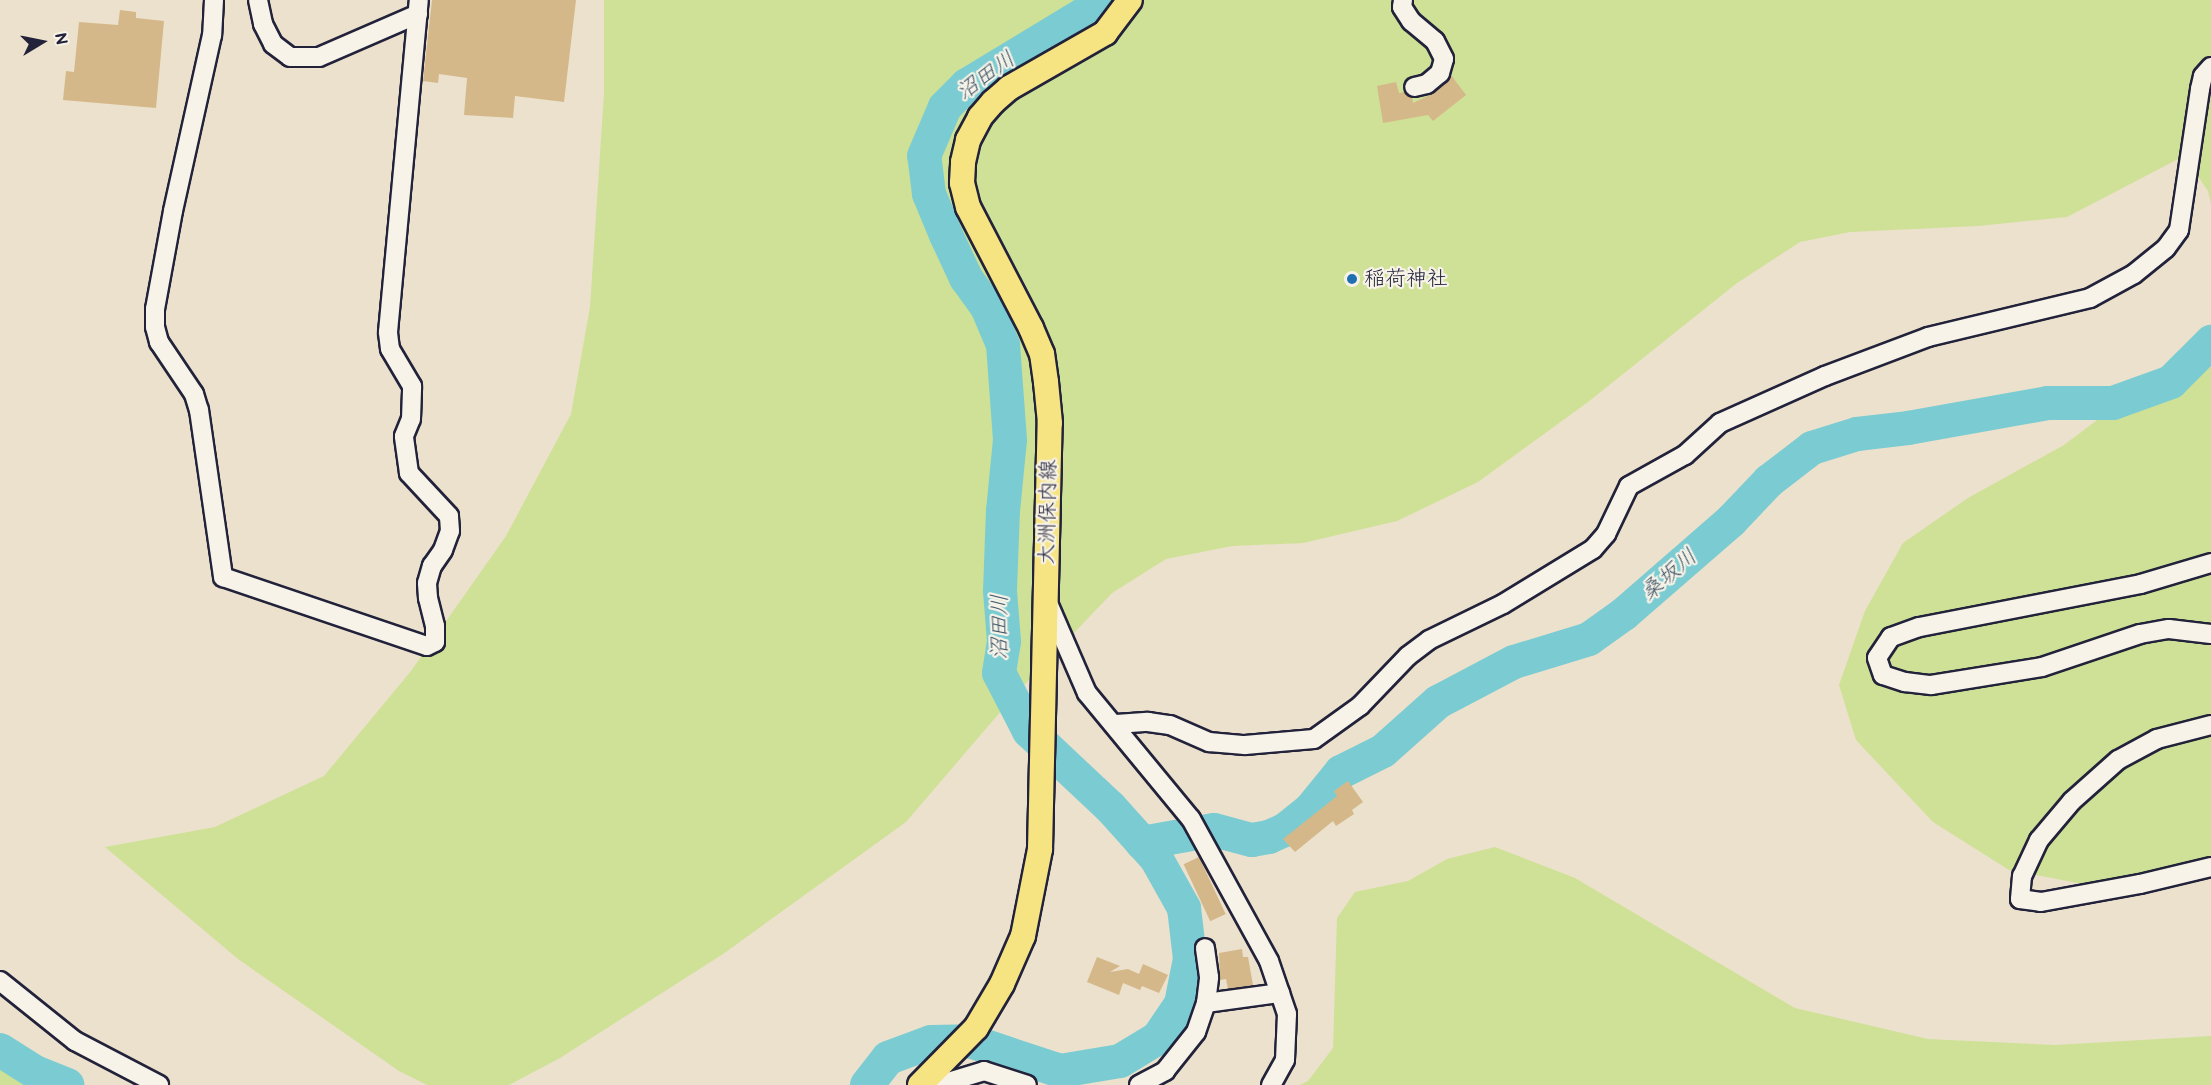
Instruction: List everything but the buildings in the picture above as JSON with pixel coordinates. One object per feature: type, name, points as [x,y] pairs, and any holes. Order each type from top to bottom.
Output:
[{"type":"main road","name":"大洲保内線","points":[[920,1085],[976,1028],[1002,984],[1023,936],[1040,849],[1050,423],[1042,354],[1031,328],[968,207],[962,183],[963,162],[968,140],[980,117],[993,102],[1009,88],[1105,33],[1130,0]]},
{"type":"street","points":[[214,0],[212,35],[173,210],[155,327],[159,342],[194,394],[199,410],[223,577],[428,646],[435,642],[435,626],[427,583],[432,566],[444,550],[450,531],[449,516],[408,473],[405,436],[411,419],[412,386],[390,349],[388,332],[418,7]]},
{"type":"street","points":[[258,0],[263,24],[273,44],[290,57],[319,57],[418,7]]},
{"type":"street","points":[[1404,0],[1402,7],[1411,21],[1435,41],[1444,59],[1440,73],[1427,84],[1414,87]]},
{"type":"street","points":[[1116,724],[1148,722],[1170,725],[1209,742],[1245,745],[1314,739],[1360,706],[1408,657],[1429,640],[1503,604],[1593,549],[1606,534],[1629,486],[1685,455],[1720,423],[1825,376],[1928,337],[2090,298],[2134,274],[2166,248],[2179,231],[2200,89],[2203,76],[2211,67]]},
{"type":"street","points":[[2211,563],[2141,584],[1918,627],[1891,637],[1877,658],[1883,675],[1905,682],[1931,685],[2042,667],[2140,634],[2169,629],[2211,634]]},
{"type":"street","points":[[1046,598],[1087,693],[1116,724],[1191,819],[1269,961],[1287,1014],[1285,1060],[1271,1085]]},
{"type":"street","points":[[2211,725],[2157,739],[2118,760],[2072,801],[2039,840],[2022,876],[2020,898],[2041,902],[2140,884],[2211,867]]},
{"type":"street","points":[[1139,1085],[1165,1071],[1196,1032],[1206,1003],[1209,977],[1205,948]]},
{"type":"street","points":[[0,981],[75,1041],[159,1085]]},
{"type":"street","points":[[1206,1003],[1280,993]]},
{"type":"street","points":[[938,1085],[984,1071],[1026,1085]]},
{"type":"green space","points":[[604,0],[2211,0],[2211,204],[2208,191],[2184,156],[2067,217],[1978,226],[1850,232],[1800,242],[1737,283],[1588,402],[1478,482],[1397,521],[1303,543],[1232,546],[1166,559],[1112,593],[1013,697],[906,822],[723,954],[560,1058],[509,1085],[427,1085],[399,1071],[238,959],[105,847],[215,827],[324,776],[411,671],[506,536],[571,414],[590,307],[604,93]]},
{"type":"green space","points":[[2211,330],[2211,857],[2192,865],[2083,884],[2009,870],[1933,822],[1856,740],[1839,685],[1865,611],[1903,543],[1968,498],[2064,445],[2169,366]]},
{"type":"green space","points":[[1495,847],[1575,878],[1795,1008],[1928,1039],[2055,1045],[2211,1036],[2211,1085],[1300,1085],[1308,1081],[1333,1048],[1337,918],[1355,892],[1408,881],[1447,859]]},
{"type":"green space","points":[[0,1055],[8,1061],[25,1085],[0,1085]]},
{"type":"waterway","name":"沼田川","points":[[867,1085],[888,1058],[931,1042],[970,1041],[1060,1071],[1120,1061],[1158,1038],[1181,1004],[1190,959],[1184,908],[1156,858],[1110,807],[1029,731],[999,673],[1004,641],[1000,591],[1003,511],[1010,440],[1003,345],[987,307],[966,278],[946,235],[929,194],[924,156],[945,107],[967,85],[1096,7],[1103,0]]},
{"type":"waterway","name":"桑坂川","points":[[1142,843],[1214,830],[1252,840],[1269,837],[1285,830],[1310,810],[1341,772],[1383,751],[1438,702],[1514,662],[1589,639],[1624,614],[1731,521],[1769,481],[1812,448],[1857,434],[1908,428],[2048,403],[2113,403],[2171,382],[2211,342]]},
{"type":"waterway","points":[[0,1050],[35,1072],[67,1085]]},
{"type":"place","name":"稲荷神社","points":[[1352,279]]}]
